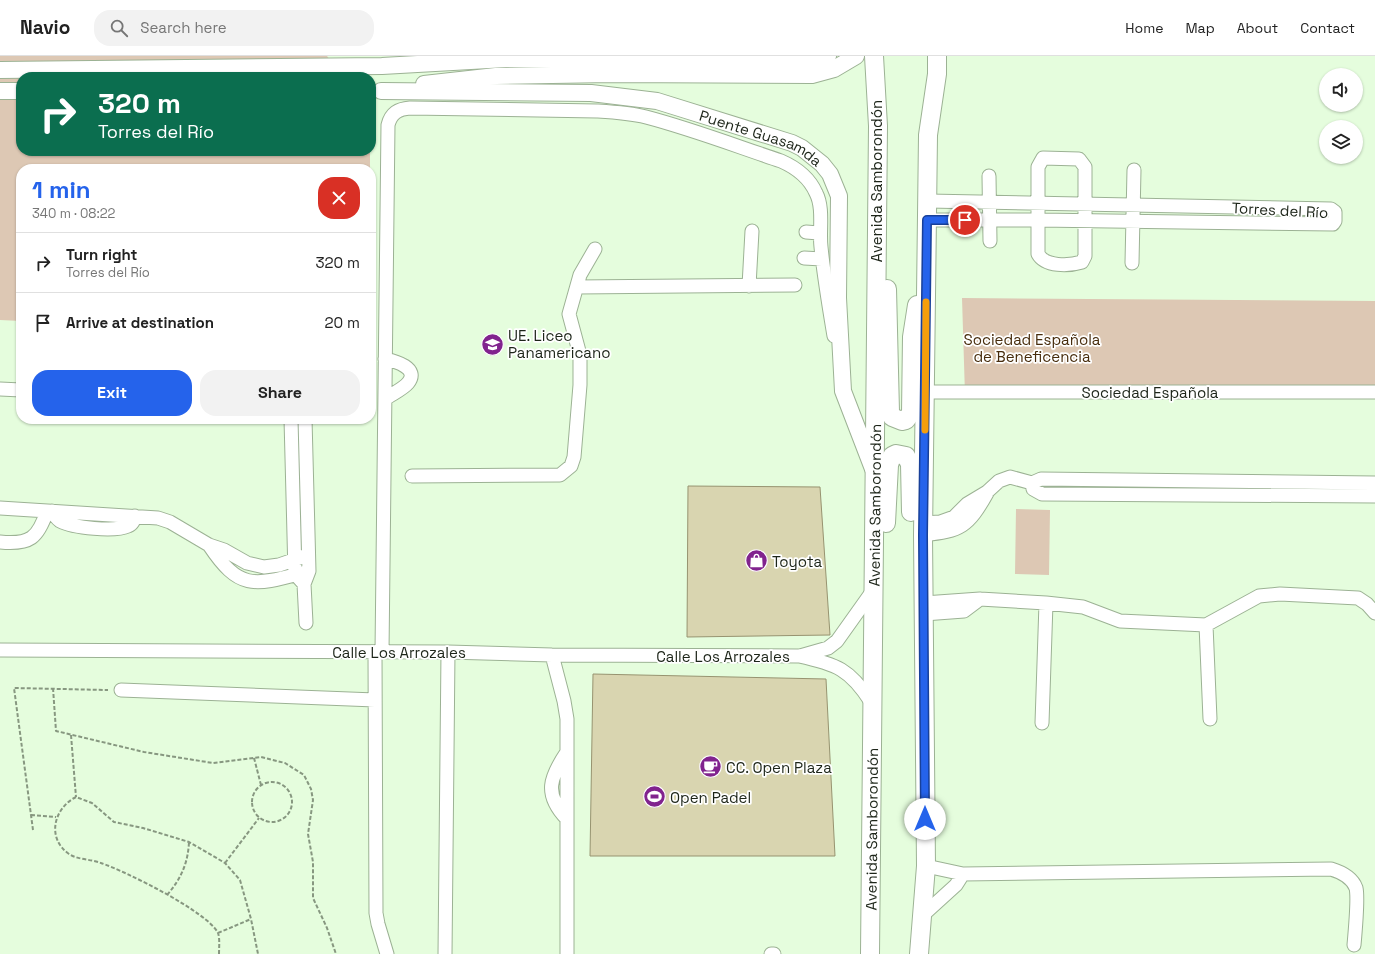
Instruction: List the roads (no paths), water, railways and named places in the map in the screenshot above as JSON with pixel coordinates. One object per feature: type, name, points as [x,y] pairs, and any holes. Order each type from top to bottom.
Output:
[{"type":"highway","name":"Avenida Samborondón","points":[[870,954],[871,702],[874,589],[878,126],[874,56]]},
{"type":"highway","points":[[919,954],[926,866],[923,529],[928,135],[937,74],[937,56]]},
{"type":"highway","points":[[877,192],[888,296],[890,412],[892,416],[902,421],[906,420],[911,413],[912,337],[927,239]]},
{"type":"highway","points":[[874,589],[883,555],[889,465],[892,456],[896,454],[901,454],[909,459],[912,516],[923,529]]},
{"type":"main road","points":[[0,70],[382,66],[506,59],[805,61],[828,56]]},
{"type":"main road","name":"Puente Guasamda","points":[[376,91],[450,80],[496,76],[610,74],[812,75],[834,69],[856,56]]},
{"type":"main road","points":[[0,92],[16,91]]},
{"type":"main road","name":"Puente Guasamda","points":[[376,91],[591,93],[657,101],[802,148],[812,154],[830,174],[839,196],[838,298],[843,391],[875,472]]},
{"type":"street","points":[[387,954],[376,913],[375,700],[379,652],[385,399],[388,125],[390,118],[401,108],[597,110],[645,117],[781,160],[793,166],[804,174],[817,194],[820,209],[822,259],[843,391]]},
{"type":"street","points":[[1043,158],[1079,159],[1083,163],[1085,203],[1085,256],[1082,262],[1076,264],[1048,263],[1041,260],[1038,254],[1038,167],[1043,158]]},
{"type":"street","points":[[1132,263],[1134,170]]},
{"type":"street","points":[[989,176],[990,241]]},
{"type":"street","name":"Torres del Río","points":[[927,220],[1085,220],[1332,224],[1335,221],[1335,212],[1331,209],[928,201]]},
{"type":"street","points":[[1206,206],[1207,222]]},
{"type":"street","points":[[1255,207],[1255,223]]},
{"type":"street","points":[[749,286],[752,255],[752,231]]},
{"type":"street","points":[[806,232],[820,233]]},
{"type":"street","points":[[412,476],[560,475],[572,466],[579,400],[580,355],[570,314],[584,267],[595,249]]},
{"type":"street","points":[[804,258],[822,259]]},
{"type":"street","points":[[577,287],[795,285]]},
{"type":"street","points":[[385,359],[405,365],[410,371],[411,377],[408,383],[385,399]]},
{"type":"street","points":[[0,389],[16,390]]},
{"type":"street","name":"Sociedad Española","points":[[925,392],[1375,392]]},
{"type":"street","points":[[291,424],[295,560],[306,623]]},
{"type":"street","points":[[209,545],[228,571],[239,578],[253,582],[299,579],[309,571],[305,424]]},
{"type":"street","points":[[923,529],[954,518],[967,504],[987,492],[999,481],[1010,477],[1032,483],[1041,479],[1322,482],[1371,489]]},
{"type":"street","points":[[1100,480],[1100,494]]},
{"type":"street","points":[[1184,481],[1184,495]]},
{"type":"street","points":[[1274,482],[1274,495]]},
{"type":"street","points":[[1322,482],[1322,496]]},
{"type":"street","points":[[293,484],[306,483]]},
{"type":"street","points":[[1032,483],[1033,489],[1042,494],[1322,496],[1371,489]]},
{"type":"street","points":[[0,508],[50,511],[61,521],[75,525],[97,528],[119,528],[130,526],[134,521],[135,516],[158,518],[170,522],[209,545],[224,550],[246,563],[264,567],[279,565],[308,555]]},
{"type":"street","points":[[0,542],[13,543],[27,541],[36,536],[42,528],[50,511]]},
{"type":"street","name":"Calle Los Arrozales","points":[[799,656],[828,648],[837,641],[874,589]]},
{"type":"street","points":[[924,609],[964,611],[980,599],[1046,603],[1083,608],[1120,621],[1206,625],[1259,596],[1280,594],[1358,598],[1367,604],[1375,613]]},
{"type":"street","points":[[1042,723],[1046,603]]},
{"type":"street","points":[[1206,625],[1210,720]]},
{"type":"street","name":"Calle Los Arrozales","points":[[0,650],[448,652],[799,656],[828,662],[838,667],[861,686],[871,702]]},
{"type":"street","points":[[445,954],[448,652]]},
{"type":"street","points":[[552,654],[564,701],[567,752],[567,954]]},
{"type":"street","points":[[122,690],[375,700]]},
{"type":"street","points":[[926,866],[963,874],[1331,869],[1342,873],[1350,879],[1356,888],[1354,945]]},
{"type":"street","points":[[946,895],[948,870]]},
{"type":"street","points":[[923,915],[956,885],[963,874]]},
{"type":"place","name":"UE. Liceo Panamericano","points":[[493,344]]},
{"type":"place","name":"Toyota","points":[[756,561]]},
{"type":"place","name":"CC. Open Plaza","points":[[711,767]]},
{"type":"place","name":"Open Padel","points":[[654,797]]},
{"type":"park label","name":"Sociedad Española de Beneficencia","points":[[1032,348]]}]
